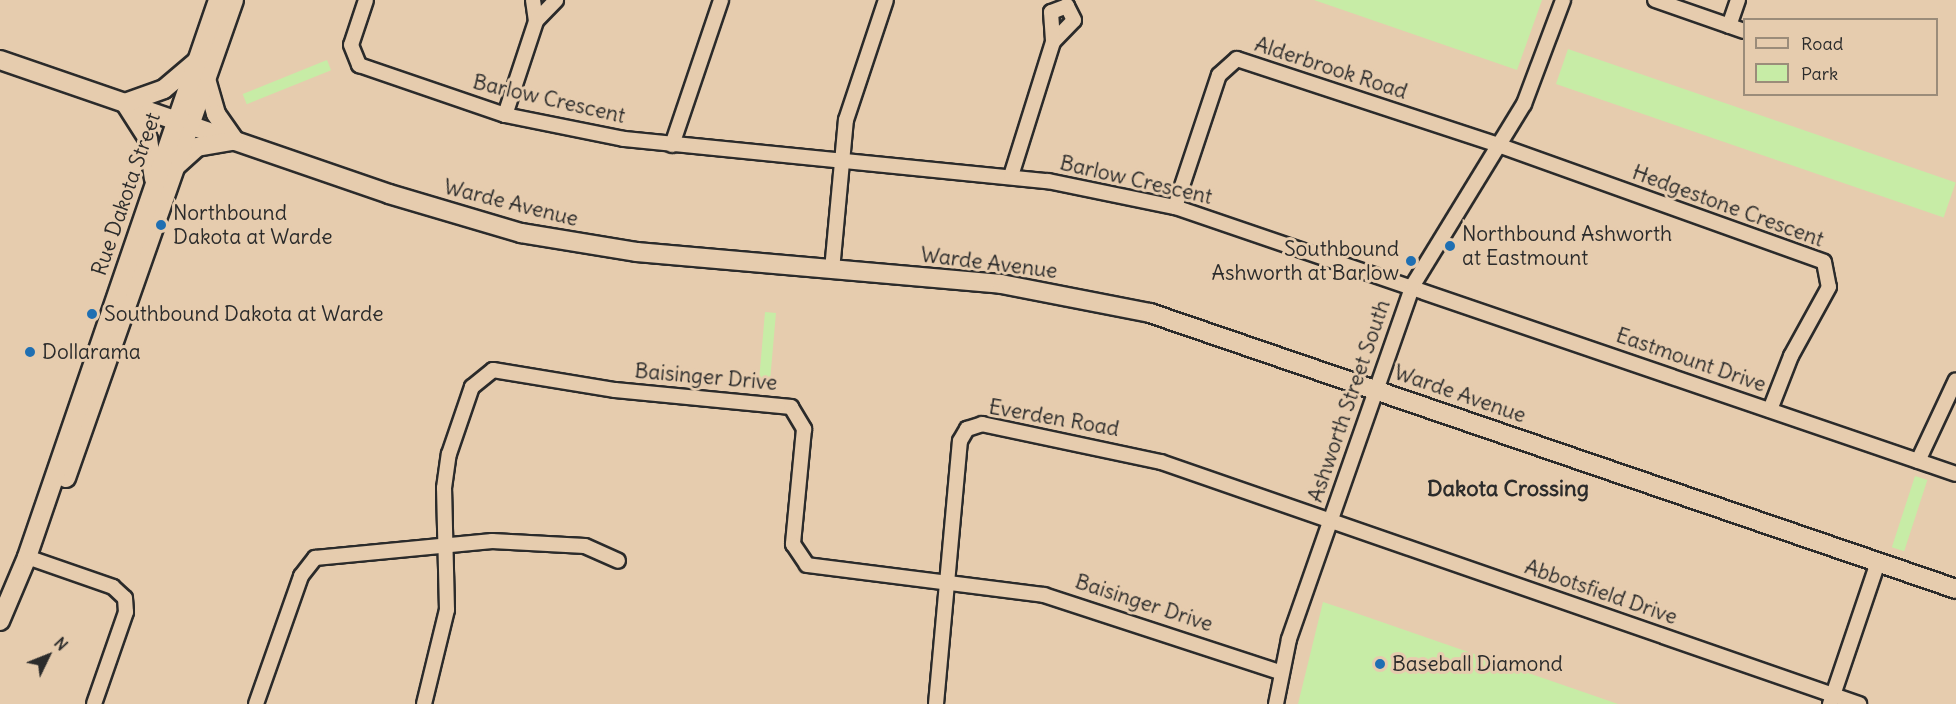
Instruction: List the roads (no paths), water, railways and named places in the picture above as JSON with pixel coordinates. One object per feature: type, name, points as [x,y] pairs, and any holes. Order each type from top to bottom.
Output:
[{"type":"main road","name":"Rue Dakota Street","points":[[27,557],[56,506],[172,170],[198,61],[218,0]]},
{"type":"main road","name":"Rue Dakota Street","points":[[27,557],[155,184],[182,123],[206,79],[234,0]]},
{"type":"main road","name":"Warde Avenue","points":[[0,60],[235,141],[521,232],[637,252],[1001,284],[1111,303],[1376,388],[1956,589]]},
{"type":"main road","points":[[155,184],[148,139],[125,103],[164,89],[198,61]]},
{"type":"main road","points":[[172,170],[196,147],[235,141],[216,114],[206,79]]},
{"type":"main road","points":[[0,621],[27,557]]},
{"type":"street","name":"Barlow Crescent","points":[[366,0],[351,45],[359,65],[505,115],[672,145],[1011,176],[1175,207],[1413,285]]},
{"type":"street","points":[[533,0],[536,21]]},
{"type":"street","points":[[505,115],[536,21],[556,0]]},
{"type":"street","points":[[672,145],[720,0]]},
{"type":"street","points":[[832,270],[841,160],[848,111],[886,0]]},
{"type":"street","name":"Ashworth Street South","points":[[1276,704],[1282,673],[1330,520],[1413,285],[1531,90],[1563,0]]},
{"type":"street","points":[[1655,0],[1743,31]]},
{"type":"street","points":[[1730,26],[1738,0]]},
{"type":"street","points":[[1011,176],[1053,42]]},
{"type":"street","name":"Alderbrook Road","points":[[1175,207],[1219,75],[1238,59],[1498,146]]},
{"type":"street","name":"Hedgestone Crescent","points":[[1498,146],[1824,262],[1829,287],[1791,356],[1770,410]]},
{"type":"street","name":"Eastmount Drive","points":[[1413,285],[1956,474]]},
{"type":"street","name":"Baisinger Drive","points":[[424,704],[445,628],[444,489],[454,434],[476,380],[493,370],[615,390],[791,407],[804,429],[793,544],[801,562],[947,579],[1092,606],[1282,673]]},
{"type":"street","points":[[1918,461],[1956,380]]},
{"type":"street","name":"Everden Road","points":[[936,704],[960,441],[967,429],[982,424],[1126,452],[1330,520]]},
{"type":"street","name":"Abbotsfield Drive","points":[[1330,520],[1831,699],[1859,704]]},
{"type":"street","points":[[256,704],[302,571],[315,558],[446,543],[585,546],[618,561]]},
{"type":"street","points":[[27,557],[112,587],[125,598],[126,612],[94,704]]},
{"type":"street","points":[[1831,699],[1878,562]]},
{"type":"place","name":"Northbound Dakota at Warde","points":[[161,225]]},
{"type":"place","name":"Northbound Ashworth at Eastmount","points":[[1450,246]]},
{"type":"place","name":"Southbound Ashworth at Barlow","points":[[1411,261]]},
{"type":"place","name":"Southbound Dakota at Warde","points":[[92,314]]},
{"type":"place","name":"Dollarama","points":[[30,352]]},
{"type":"place","name":"Baseball Diamond","points":[[1380,664]]},
{"type":"district","name":"Dakota Crossing","points":[[1508,489]]}]
